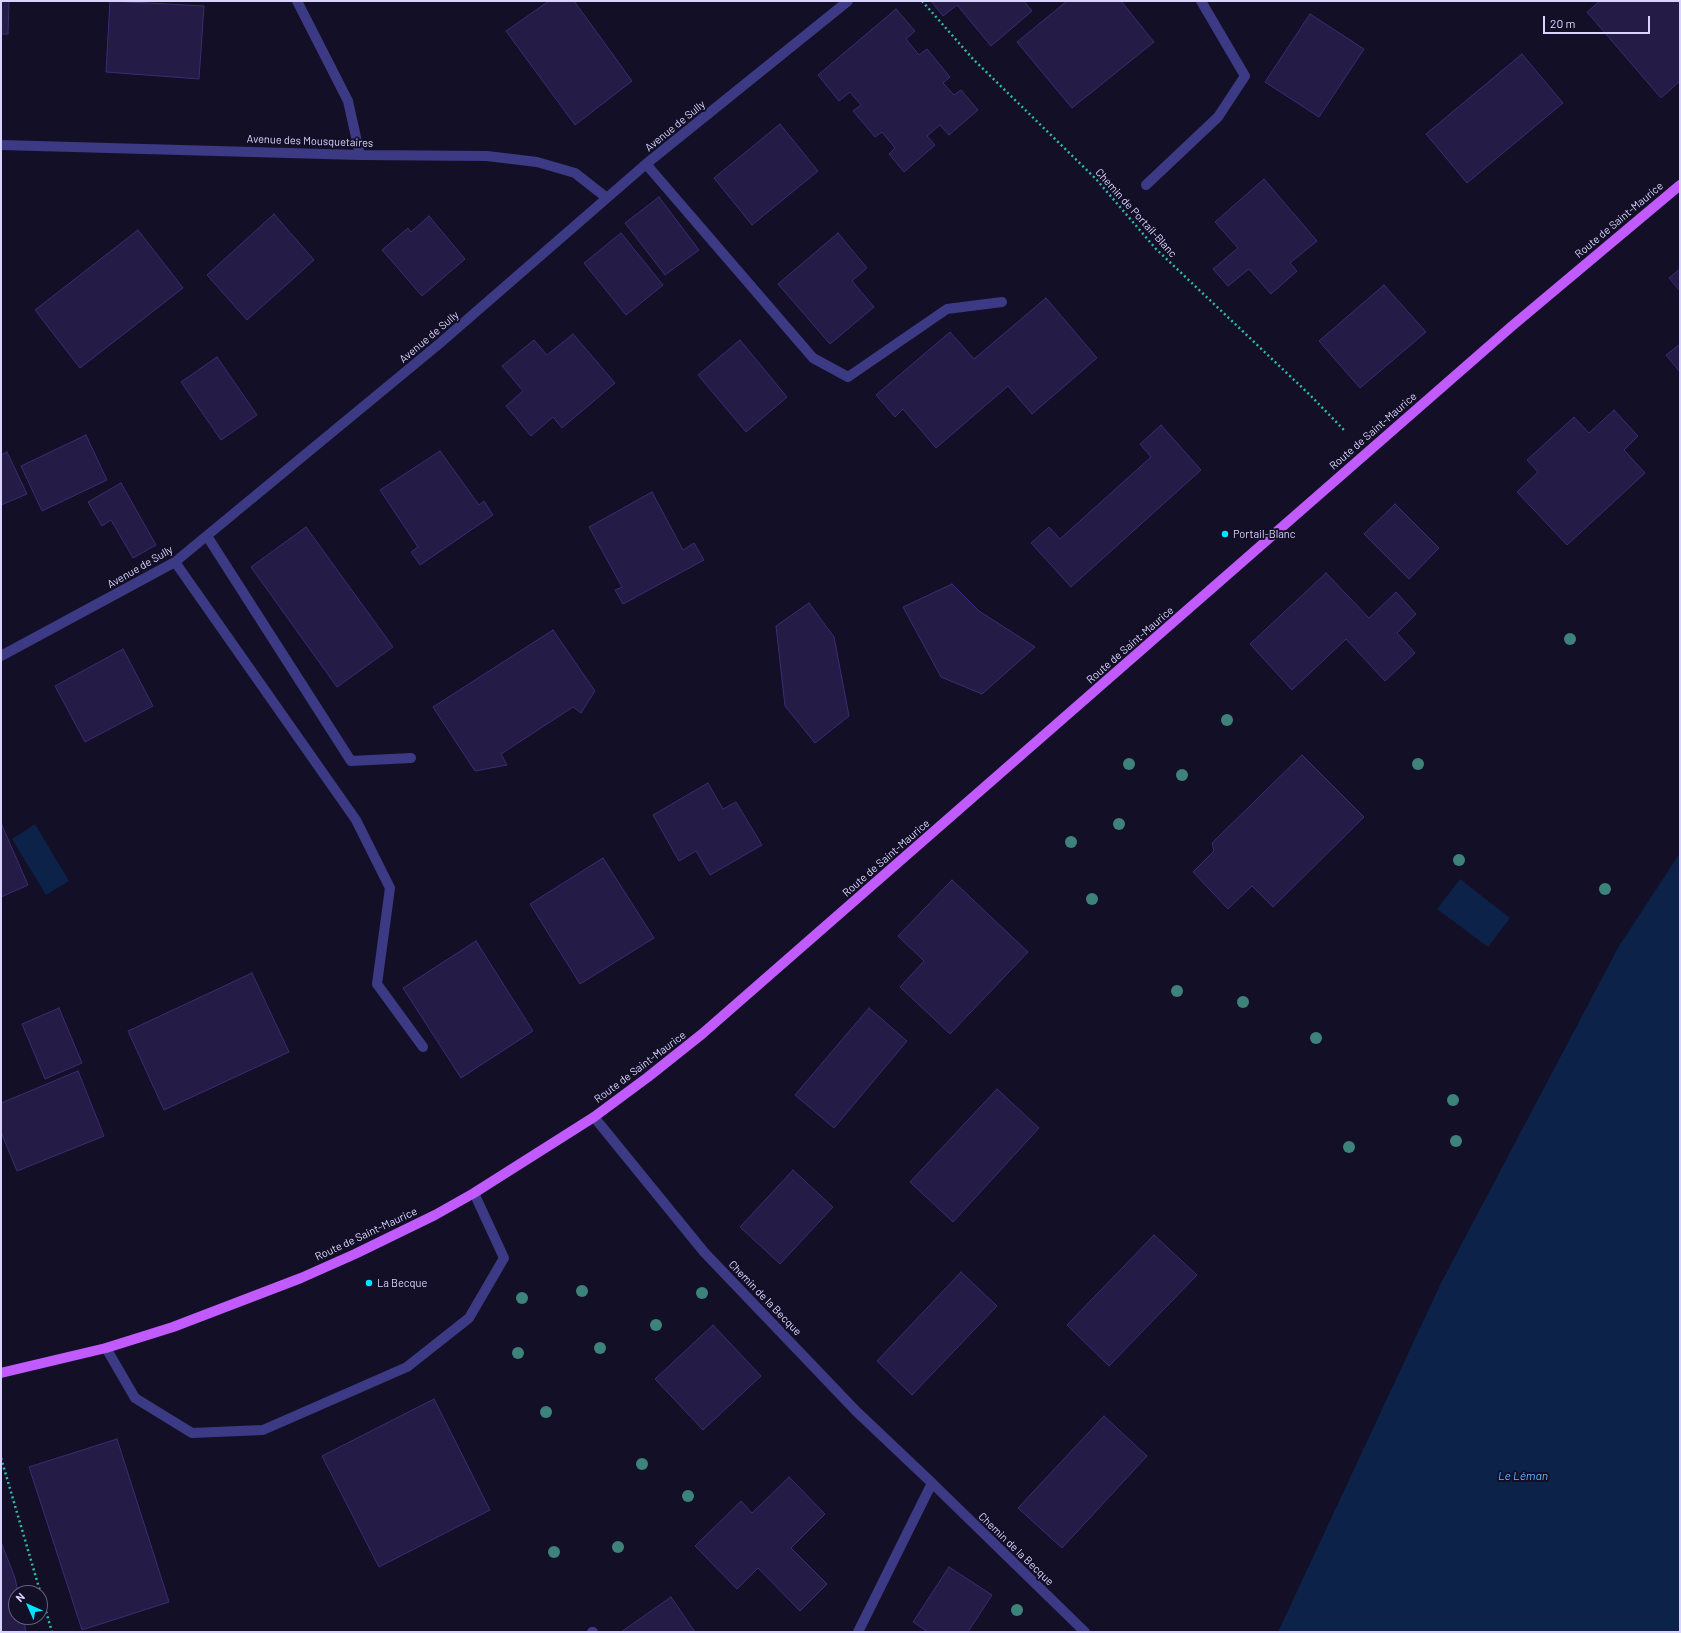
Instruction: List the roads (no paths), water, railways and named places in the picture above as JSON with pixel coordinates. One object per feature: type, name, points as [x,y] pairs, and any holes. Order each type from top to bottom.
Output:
[{"type":"main road","name":"Route de Saint-Maurice","points":[[1,1373],[106,1348],[174,1327],[301,1278],[355,1254],[435,1215],[474,1193],[594,1117],[702,1034],[1512,326],[1680,185]]},
{"type":"street","points":[[297,1],[348,101],[360,155]]},
{"type":"street","name":"Avenue de Sully","points":[[1,656],[175,562],[439,344],[646,164],[848,1]]},
{"type":"street","points":[[1146,185],[1218,117],[1245,76],[1200,1]]},
{"type":"street","name":"Avenue des Mousquetaires","points":[[1,145],[360,155],[487,156],[537,162],[575,173],[607,198]]},
{"type":"street","points":[[646,164],[813,358],[848,377],[946,309],[1002,302]]},
{"type":"street","points":[[207,536],[350,761],[411,758]]},
{"type":"street","points":[[175,562],[356,820],[390,888],[377,984],[422,1047]]},
{"type":"street","name":"Chemin de la Becque","points":[[594,1117],[704,1252],[856,1411],[1085,1632]]},
{"type":"street","points":[[106,1348],[135,1398],[192,1433],[263,1430],[407,1366],[469,1318],[504,1258],[474,1193]]},
{"type":"street","points":[[858,1632],[932,1483]]},
{"type":"water","points":[[35,824],[69,881],[46,895],[12,839]]},
{"type":"water","name":"Le Léman","points":[[1680,853],[1680,1632],[1278,1632],[1441,1283],[1619,946]]},
{"type":"water","points":[[1460,879],[1510,918],[1488,947],[1437,909]]},
{"type":"place","name":"Portail-Blanc","points":[[1225,534]]},
{"type":"place","name":"La Becque","points":[[369,1283]]}]
